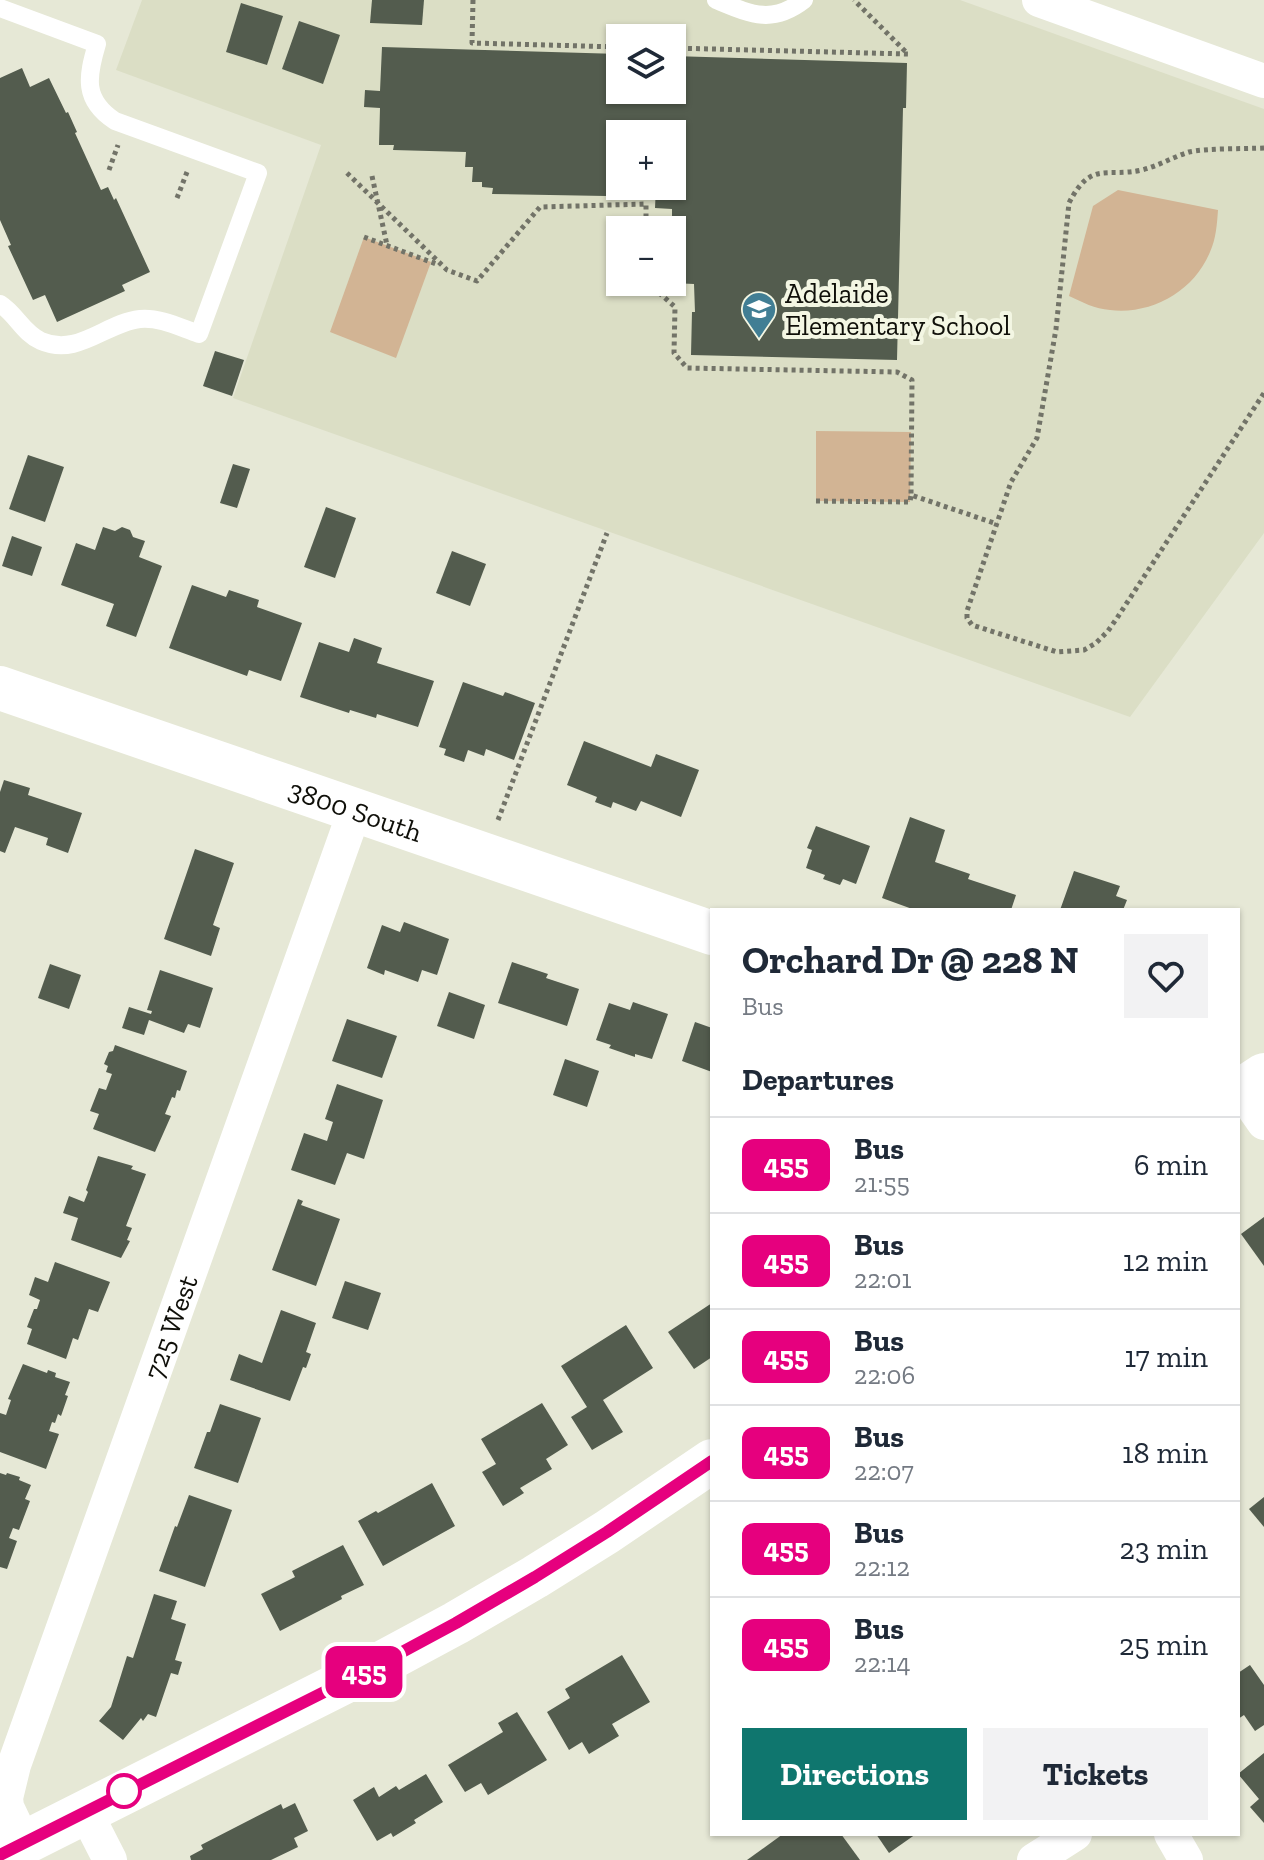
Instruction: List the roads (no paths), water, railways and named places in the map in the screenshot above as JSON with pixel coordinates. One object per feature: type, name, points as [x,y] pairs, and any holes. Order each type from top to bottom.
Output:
[{"type":"main road","name":"3800 South","points":[[0,688],[710,932]]},
{"type":"main road","points":[[12,1849],[456,1623],[607,1532],[710,1462]]},
{"type":"street","points":[[1039,0],[1264,81]]},
{"type":"street","name":"725 West","points":[[12,1849],[6,1798],[14,1765],[355,810]]},
{"type":"street","points":[[85,1811],[110,1860]]},
{"type":"street","points":[[1034,1860],[1072,1836]]},
{"type":"street","points":[[1172,1836],[1186,1860]]},
{"type":"lane","points":[[716,0],[751,14],[767,15],[780,14],[804,0]]},
{"type":"lane","points":[[0,8],[97,44],[91,62],[91,95],[96,105],[115,121],[258,173],[199,334],[157,320],[135,320],[78,344],[55,346],[33,337],[0,304]]},
{"type":"place","name":"Adelaide Elementary School","points":[[759,340]]}]
